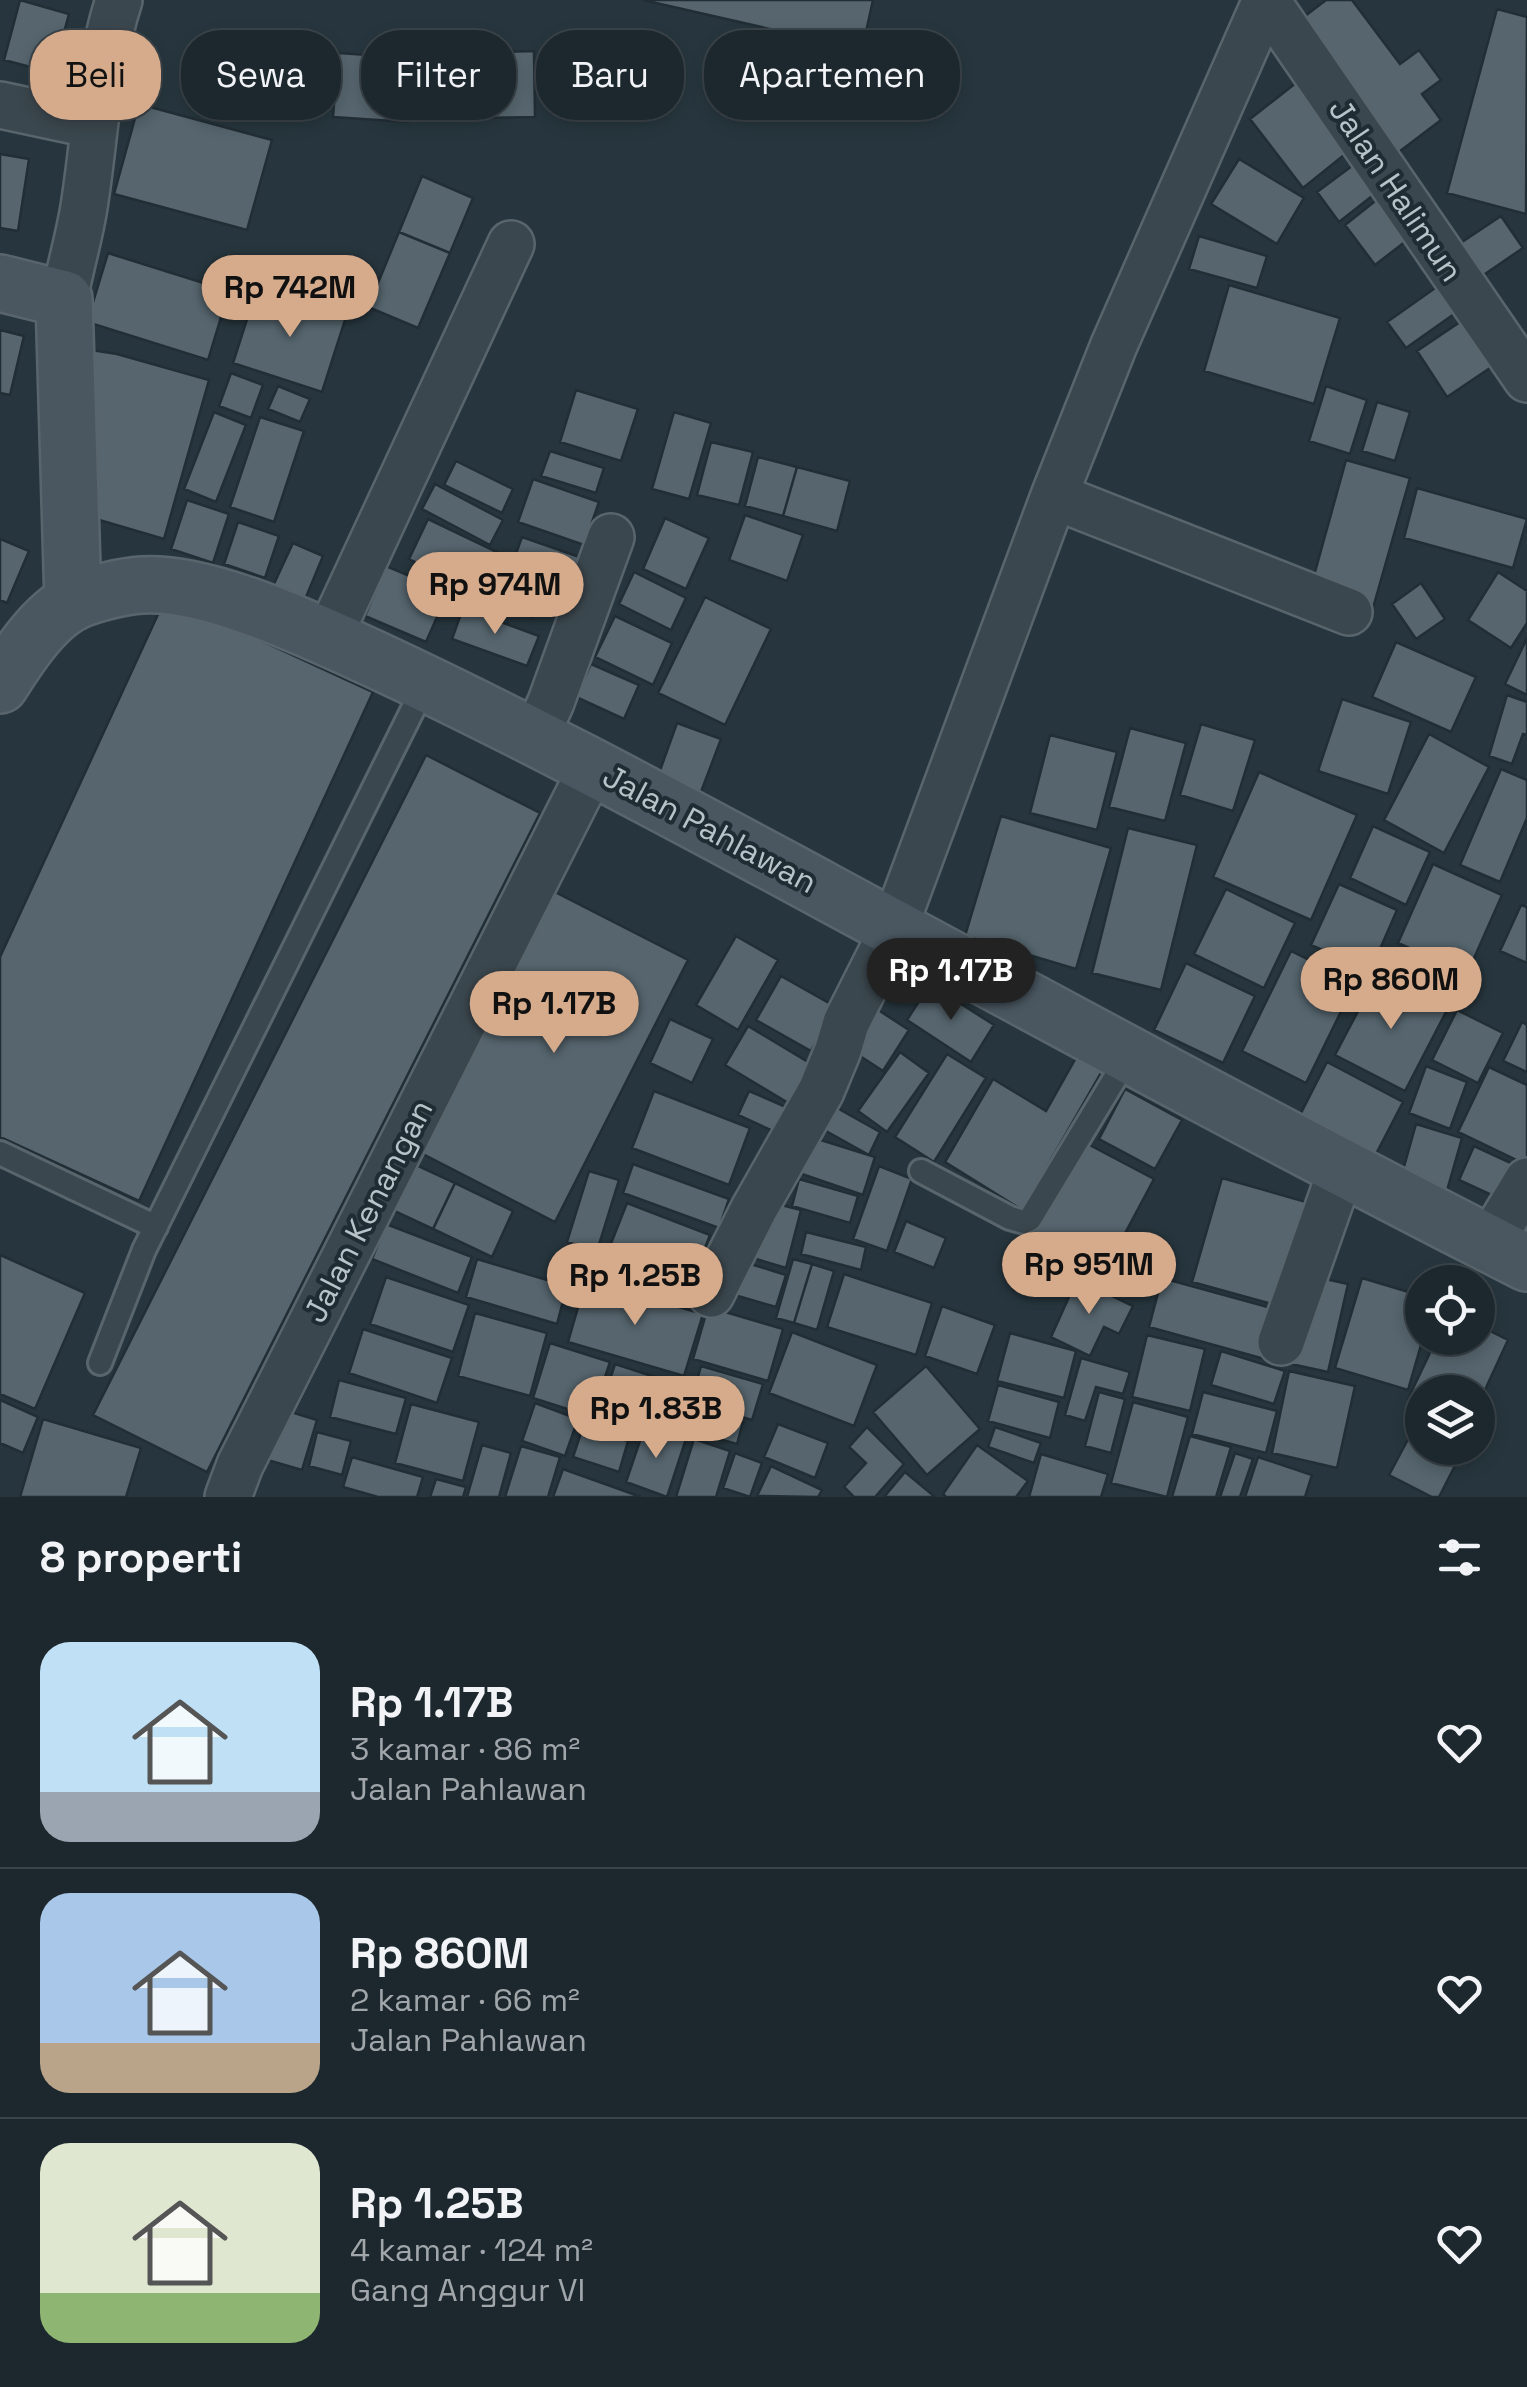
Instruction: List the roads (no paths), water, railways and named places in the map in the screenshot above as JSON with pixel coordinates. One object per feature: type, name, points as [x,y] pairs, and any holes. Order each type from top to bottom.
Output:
[{"type":"main road","points":[[0,283],[64,298],[73,602]]},
{"type":"main road","name":"Jalan Pahlawan","points":[[0,686],[27,646],[73,602],[141,585],[180,588],[224,598],[328,638],[593,766],[1129,1055],[1508,1253]]},
{"type":"street","points":[[64,298],[84,209],[94,124],[111,24],[119,0]]},
{"type":"street","points":[[711,1294],[821,1091],[846,1024],[894,928],[1114,345],[1266,0]]},
{"type":"street","name":"Jalan Halimun","points":[[1266,0],[1527,380]]},
{"type":"street","points":[[0,106],[94,124]]},
{"type":"street","points":[[328,638],[511,244]]},
{"type":"street","points":[[1054,496],[1350,612]]},
{"type":"street","points":[[535,737],[611,537]]},
{"type":"street","name":"Jalan Kenangan","points":[[228,1497],[240,1466],[593,766]]},
{"type":"street","points":[[1281,1342],[1342,1168]]},
{"type":"street","points":[[1508,1253],[1527,1181]]},
{"type":"lane","points":[[100,1362],[144,1250],[426,683]]},
{"type":"lane","points":[[921,1171],[1010,1218],[1024,1222],[1030,1219],[1129,1055]]},
{"type":"lane","points":[[0,1153],[156,1228]]}]
